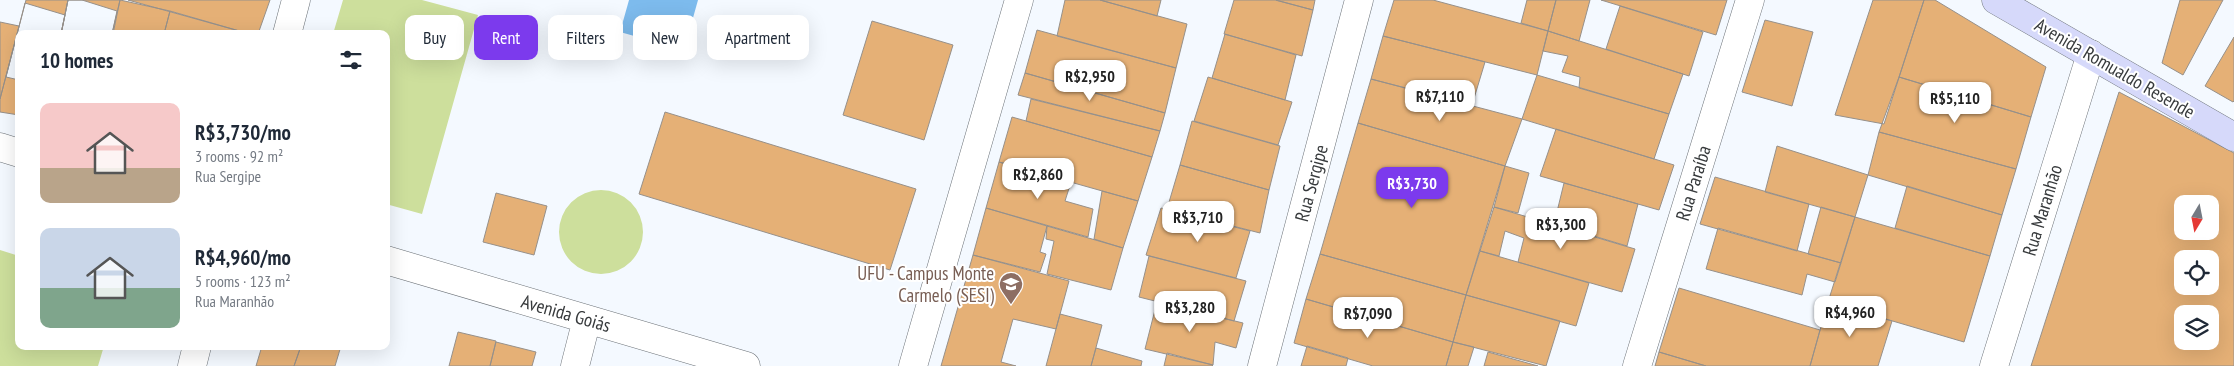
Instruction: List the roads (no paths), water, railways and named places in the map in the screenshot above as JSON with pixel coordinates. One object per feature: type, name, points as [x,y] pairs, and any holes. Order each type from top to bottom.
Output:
[{"type":"street","points":[[288,30],[296,0]]},
{"type":"street","points":[[913,366],[1019,0]]},
{"type":"street","name":"Rua Sergipe","points":[[1262,366],[1359,0]]},
{"type":"street","name":"Rua Paraíba","points":[[1637,366],[1750,0]]},
{"type":"street","name":"Avenida Romualdo Resende","points":[[1996,0],[2234,137]]},
{"type":"street","name":"Rua Maranhão","points":[[1994,366],[2091,54]]},
{"type":"street","points":[[0,147],[15,152]]},
{"type":"street","name":"Avenida Goiás","points":[[390,261],[746,366]]},
{"type":"street","points":[[575,366],[586,319]]},
{"type":"street","points":[[192,366],[196,350]]},
{"type":"water","points":[[629,0],[698,0],[694,15],[633,15],[633,36],[623,33],[623,21]]},
{"type":"place","name":"UFU - Campus Monte Carmelo (SESI)","points":[[1011,305]]}]
